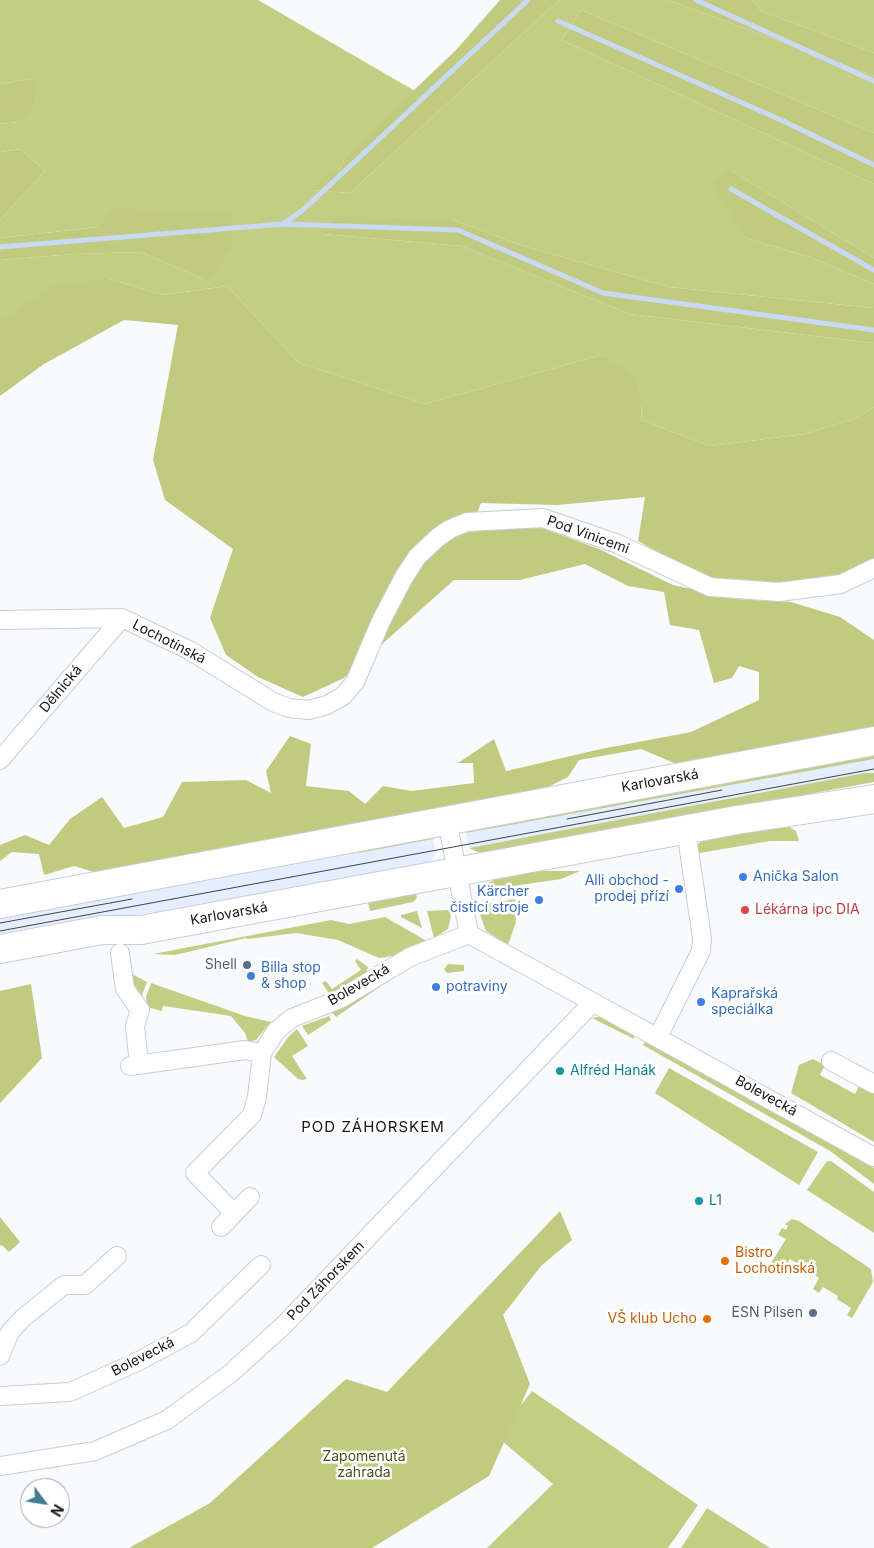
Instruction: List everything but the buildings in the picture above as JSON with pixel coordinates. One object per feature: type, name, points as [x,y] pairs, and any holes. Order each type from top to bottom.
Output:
[{"type":"main road","name":"Karlovarská","points":[[0,904],[874,741]]},
{"type":"main road","name":"Karlovarská","points":[[0,949],[102,930],[141,930],[686,830],[874,799]]},
{"type":"main road","points":[[0,965],[101,949],[141,930]]},
{"type":"street","name":"Pod Vinicemi","points":[[327,705],[342,696],[355,682],[381,621],[417,557],[437,538],[450,529],[467,522],[543,518],[618,544],[710,588],[779,592],[841,584],[874,568]]},
{"type":"street","name":"Lochotínská","points":[[0,620],[122,618],[188,650],[273,702],[289,708],[309,710],[327,705]]},
{"type":"street","name":"Dělnická","points":[[0,760],[122,618]]},
{"type":"street","points":[[447,820],[469,934]]},
{"type":"street","points":[[658,1037],[701,951],[702,938],[686,830]]},
{"type":"street","name":"Bolevecká","points":[[234,1213],[195,1173],[252,1115],[257,1098],[262,1053],[276,1031],[292,1018],[340,998],[410,957],[469,934],[874,1157]]},
{"type":"street","points":[[120,953],[125,989],[140,1010],[135,1026],[134,1065],[245,1050],[262,1053]]},
{"type":"street","name":"Pod Záhorskem","points":[[0,1466],[95,1451],[167,1420],[231,1373],[284,1325],[593,1002]]},
{"type":"street","points":[[831,1062],[874,1084]]},
{"type":"street","points":[[221,1227],[250,1197]]},
{"type":"street","points":[[0,1356],[10,1332],[30,1312],[64,1285],[86,1285],[117,1256]]},
{"type":"street","name":"Bolevecká","points":[[0,1396],[70,1392],[139,1361],[191,1333],[261,1265]]},
{"type":"shaded area","points":[[874,759],[874,773],[469,848],[466,833]]},
{"type":"shaded area","points":[[433,839],[436,854],[430,863],[0,940],[0,916],[358,845],[359,853]]},
{"type":"green space","points":[[0,0],[258,0],[415,91],[346,155],[339,171],[311,190],[350,193],[559,0],[668,0],[874,76],[874,133],[581,10],[562,40],[874,184],[874,258],[730,170],[746,238],[810,257],[874,284],[874,308],[669,287],[523,246],[452,220],[323,234],[462,246],[630,314],[874,343],[874,407],[854,419],[805,434],[710,446],[641,420],[642,402],[602,355],[425,404],[299,363],[227,286],[163,295],[109,279],[0,321],[0,260],[75,254],[141,252],[207,280],[98,227],[0,238],[0,220],[45,171],[21,149],[0,152],[0,124],[18,122],[36,78],[0,84]]},
{"type":"green space","points":[[500,0],[559,0],[350,193],[310,190],[332,168],[339,171],[346,155],[456,50]]},
{"type":"green space","points":[[668,0],[752,0],[761,11],[874,53],[874,76]]},
{"type":"green space","points":[[752,0],[874,0],[874,53],[761,11]]},
{"type":"green space","points":[[581,10],[874,133],[874,184],[562,40]]},
{"type":"green space","points":[[36,78],[34,107],[18,122],[0,124],[0,84]]},
{"type":"green space","points":[[21,149],[45,171],[0,220],[0,152]]},
{"type":"green space","points":[[730,170],[874,258],[874,284],[810,257],[746,238],[712,185]]},
{"type":"green space","points":[[114,208],[231,213],[233,249],[207,280],[141,252],[75,254],[0,260],[0,238],[98,227]]},
{"type":"green space","points":[[339,216],[452,220],[523,246],[669,287],[874,308],[874,343],[630,314],[462,246],[323,234]]},
{"type":"green space","points":[[109,279],[163,295],[227,286],[299,363],[425,404],[602,355],[634,376],[642,402],[641,420],[710,446],[805,434],[854,419],[874,407],[874,561],[838,578],[784,584],[704,578],[638,541],[645,497],[557,505],[481,503],[469,532],[531,524],[599,549],[673,585],[736,599],[791,602],[840,617],[874,640],[874,729],[679,765],[641,749],[579,760],[568,777],[548,787],[94,872],[74,866],[44,875],[39,854],[12,852],[0,861],[0,845],[25,835],[49,845],[70,819],[102,797],[124,828],[163,817],[182,782],[246,780],[271,793],[266,771],[290,736],[311,744],[306,786],[349,791],[365,804],[383,786],[412,791],[474,783],[473,763],[458,763],[494,739],[506,771],[601,749],[691,732],[759,700],[759,672],[739,666],[732,678],[714,683],[699,630],[670,625],[664,592],[628,586],[585,564],[520,580],[454,580],[344,678],[303,697],[258,677],[226,655],[210,618],[233,549],[165,500],[153,460],[178,325],[124,320],[44,364],[0,396],[0,321],[55,285]]},
{"type":"green space","points":[[874,750],[874,759],[466,833],[470,827]]},
{"type":"green space","points":[[865,773],[874,773],[874,782],[482,854],[469,848]]},
{"type":"green space","points":[[786,825],[796,831],[799,841],[770,841],[694,854],[697,845],[702,841]]},
{"type":"green space","points":[[432,837],[433,839],[359,853],[358,845]]},
{"type":"green space","points":[[537,871],[580,871],[561,879],[480,891],[486,884],[496,879]]},
{"type":"green space","points":[[416,893],[417,898],[413,902],[370,911],[368,902]]},
{"type":"green space","points":[[515,899],[516,922],[508,945],[486,931],[477,906]]},
{"type":"green space","points":[[449,910],[451,916],[448,929],[434,938],[427,911]]},
{"type":"green space","points":[[417,911],[422,928],[401,917],[401,915]]},
{"type":"green space","points":[[385,917],[425,940],[425,942],[394,956],[379,958],[338,940],[296,933],[246,938],[175,955],[153,954],[331,920],[349,924]]},
{"type":"green space","points":[[357,959],[368,967],[366,974],[330,995],[322,983],[326,981],[332,989],[361,970],[355,961]]},
{"type":"green space","points":[[448,964],[464,965],[464,971],[447,973],[444,969]]},
{"type":"green space","points":[[132,974],[147,982],[140,1000],[134,993]]},
{"type":"green space","points":[[397,975],[336,1017],[331,1011]]},
{"type":"green space","points":[[151,983],[245,1016],[271,1022],[256,1040],[248,1042],[245,1033],[231,1016],[163,1006],[162,1011],[147,1007],[146,997]]},
{"type":"green space","points":[[31,984],[42,1058],[0,1103],[0,991]]},
{"type":"green space","points":[[329,1016],[331,1020],[308,1035],[302,1026]]},
{"type":"green space","points":[[603,1016],[635,1031],[634,1039],[592,1018]]},
{"type":"green space","points":[[297,1029],[308,1046],[292,1056],[307,1079],[303,1080],[298,1079],[274,1057],[289,1036]]},
{"type":"green space","points":[[647,1039],[874,1168],[874,1184],[830,1151],[643,1045]]},
{"type":"green space","points":[[813,1059],[825,1065],[820,1075],[855,1094],[860,1084],[874,1091],[874,1142],[791,1093],[799,1065]]},
{"type":"green space","points":[[669,1068],[818,1152],[799,1185],[655,1093]]},
{"type":"green space","points":[[827,1161],[831,1161],[874,1192],[874,1233],[807,1190]]},
{"type":"green space","name":"Zapomenutá zahrada","points":[[560,1211],[572,1240],[541,1266],[503,1315],[530,1384],[489,1476],[372,1548],[129,1548],[210,1503],[346,1379],[387,1392]]},
{"type":"green space","points":[[0,1217],[20,1242],[9,1252],[2,1245],[0,1246]]},
{"type":"green space","points":[[792,1219],[799,1221],[871,1269],[873,1282],[852,1318],[847,1315],[851,1308],[837,1299],[838,1296],[823,1287],[819,1293],[813,1289],[819,1278],[790,1259],[783,1270],[771,1263],[786,1239],[778,1235],[782,1228],[786,1230],[788,1226],[785,1224]]},
{"type":"green space","points":[[532,1391],[698,1505],[668,1548],[487,1548],[553,1484],[496,1436]]},
{"type":"green space","points":[[707,1508],[745,1532],[770,1548],[681,1548]]},
{"type":"waterway","points":[[0,247],[283,224],[303,210],[528,0]]},
{"type":"waterway","points":[[696,0],[874,81]]},
{"type":"waterway","points":[[558,21],[781,120],[874,165]]},
{"type":"waterway","points":[[731,189],[874,270]]},
{"type":"waterway","points":[[283,224],[458,230],[603,293],[874,330]]},
{"type":"tram line","points":[[0,931],[874,769]]},
{"type":"tram line","points":[[567,819],[722,790]]},
{"type":"tram line","points":[[0,923],[132,899]]},
{"type":"place","name":"Anička Salon","points":[[743,877]]},
{"type":"place","name":"Alli obchod - prodej přízí","points":[[679,889]]},
{"type":"place","name":"Kärcher čistící stroje","points":[[539,900]]},
{"type":"place","name":"Lékárna ipc DIA","points":[[745,910]]},
{"type":"place","name":"Shell","points":[[247,965]]},
{"type":"place","name":"Billa stop & shop","points":[[251,976]]},
{"type":"place","name":"potraviny","points":[[436,987]]},
{"type":"place","name":"Kaprařská speciálka","points":[[701,1002]]},
{"type":"place","name":"Alfréd Hanák","points":[[560,1071]]},
{"type":"place","name":"L1","points":[[699,1201]]},
{"type":"place","name":"Bistro Lochotínská","points":[[725,1261]]},
{"type":"place","name":"ESN Pilsen","points":[[813,1313]]},
{"type":"place","name":"VŠ klub Ucho","points":[[707,1319]]},
{"type":"district","name":"POD ZÁHORSKEM","points":[[373,1127]]}]
